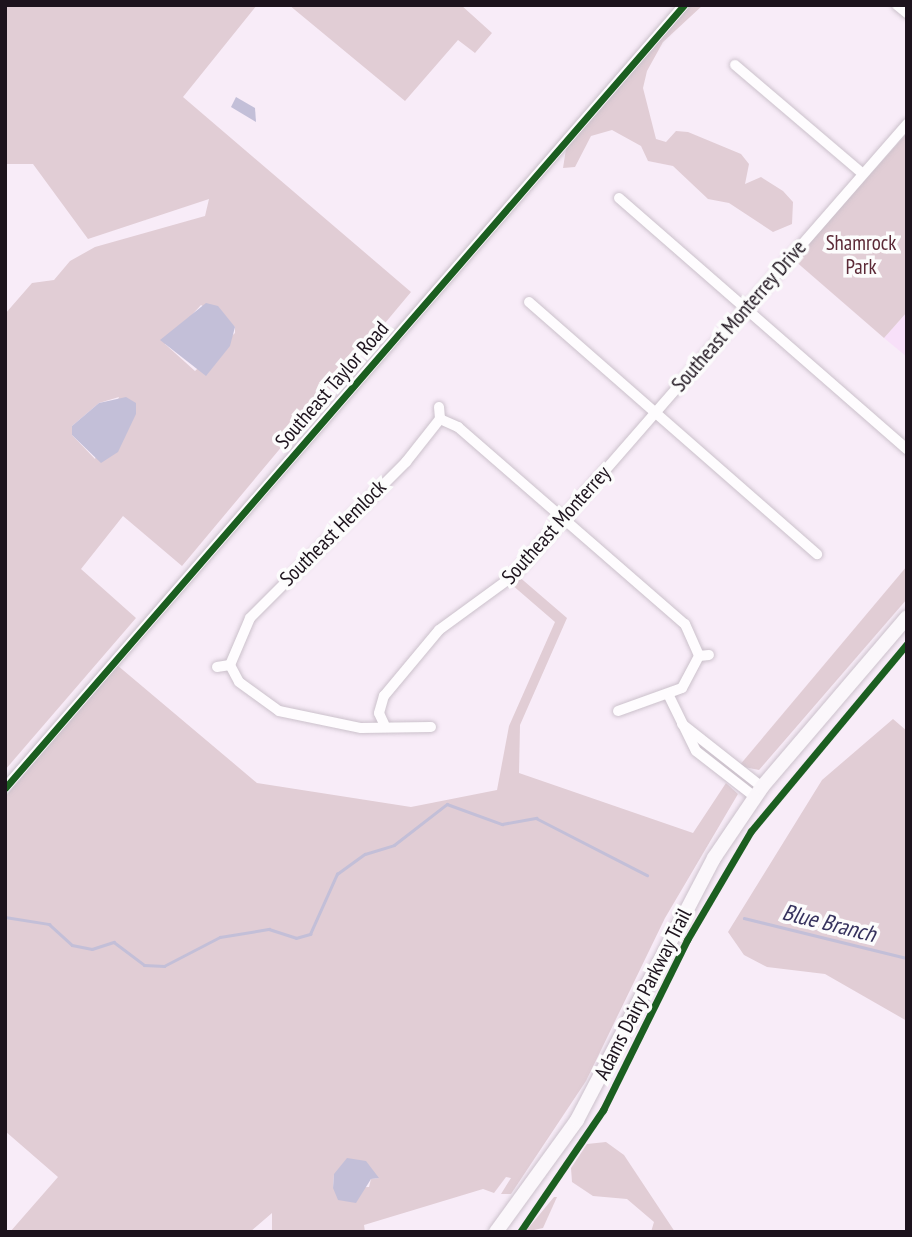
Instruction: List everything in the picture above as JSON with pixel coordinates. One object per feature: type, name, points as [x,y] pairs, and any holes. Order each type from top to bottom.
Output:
[{"type":"main road","points":[[496,1232],[577,1120],[683,911],[758,792],[907,617]]},
{"type":"street","name":"Southeast Taylor Road","points":[[5,788],[684,5]]},
{"type":"street","points":[[897,5],[907,13]]},
{"type":"street","points":[[735,65],[862,173]]},
{"type":"street","name":"Southeast Monterrey Drive","points":[[656,413],[907,124]]},
{"type":"street","points":[[619,198],[907,449]]},
{"type":"street","points":[[529,302],[817,554]]},
{"type":"street","points":[[439,407],[440,419],[458,427],[685,624],[704,655],[687,681],[669,696],[618,710]]},
{"type":"street","name":"Southeast Monterrey","points":[[385,726],[379,713],[384,696],[439,630],[497,591],[656,413]]},
{"type":"street","name":"Southeast Hemlock","points":[[230,665],[250,618],[406,462],[440,419]]},
{"type":"street","points":[[217,667],[230,665],[239,682],[279,711],[361,728],[431,727]]},
{"type":"street","points":[[669,696],[681,724],[758,792]]},
{"type":"shaded area","points":[[236,97],[255,108],[256,122],[231,107]]},
{"type":"shaded area","points":[[206,303],[218,306],[235,327],[230,346],[206,376],[160,340]]},
{"type":"shaded area","points":[[907,312],[907,357],[884,338]]},
{"type":"shaded area","points":[[126,397],[136,403],[136,414],[118,452],[101,463],[72,435],[72,426],[99,403]]},
{"type":"shaded area","points":[[347,1158],[366,1161],[379,1178],[371,1179],[356,1203],[338,1200],[333,1188],[334,1174]]},
{"type":"green space","points":[[5,5],[257,5],[183,97],[411,292],[182,566],[123,516],[81,569],[136,618],[5,770],[5,314],[32,283],[54,280],[70,261],[95,247],[205,216],[209,199],[88,239],[33,164],[5,164]],"holes":[[[201,305],[235,327],[235,333],[195,371],[165,344]],[[119,397],[95,459],[72,435],[72,426],[99,403]]]},
{"type":"green space","points":[[289,5],[461,5],[492,33],[475,53],[458,40],[405,101]]},
{"type":"green space","points":[[690,5],[703,5],[663,42],[647,71],[643,88],[656,139],[666,142],[676,131],[688,132],[741,154],[749,164],[745,184],[761,177],[783,191],[793,202],[792,224],[773,232],[729,203],[708,199],[673,166],[648,161],[641,146],[612,130],[591,136],[575,167],[563,168],[566,149]]},
{"type":"green space","name":"Shamrock Park","points":[[907,133],[907,312],[884,338],[794,260]]},
{"type":"green space","points":[[907,566],[907,599],[759,770],[739,766]]},
{"type":"green space","points":[[517,575],[567,618],[520,725],[519,773],[693,833],[726,783],[738,794],[665,918],[586,1081],[511,1194],[501,1194],[511,1178],[506,1177],[494,1193],[483,1189],[364,1225],[365,1232],[272,1232],[272,1213],[250,1232],[10,1232],[58,1177],[5,1131],[5,797],[117,665],[257,783],[411,807],[497,790],[509,726],[555,622],[511,584]],"holes":[[[334,1174],[379,1178],[371,1179],[369,1187],[333,1188]]]},
{"type":"green space","points":[[893,719],[907,731],[907,1021],[825,974],[767,967],[744,955],[728,932],[822,780]]},
{"type":"green space","points":[[606,1142],[624,1155],[675,1232],[651,1232],[654,1222],[627,1199],[593,1196],[572,1182],[571,1168],[587,1144]]},
{"type":"green space","points":[[554,1197],[557,1197],[543,1228],[525,1232]]},
{"type":"waterway","name":"Blue Branch","points":[[5,917],[49,924],[72,945],[92,949],[114,942],[144,965],[164,966],[220,937],[269,929],[296,938],[310,934],[337,874],[365,854],[394,845],[447,804],[502,824],[536,818],[647,875]]},
{"type":"waterway","name":"Blue Branch","points":[[744,918],[907,958]]},
{"type":"cycle path","points":[[5,788],[684,5]]},
{"type":"cycle path","name":"Adams Dairy Parkway Trail","points":[[520,1232],[603,1110],[687,940],[751,831],[907,644]]}]
